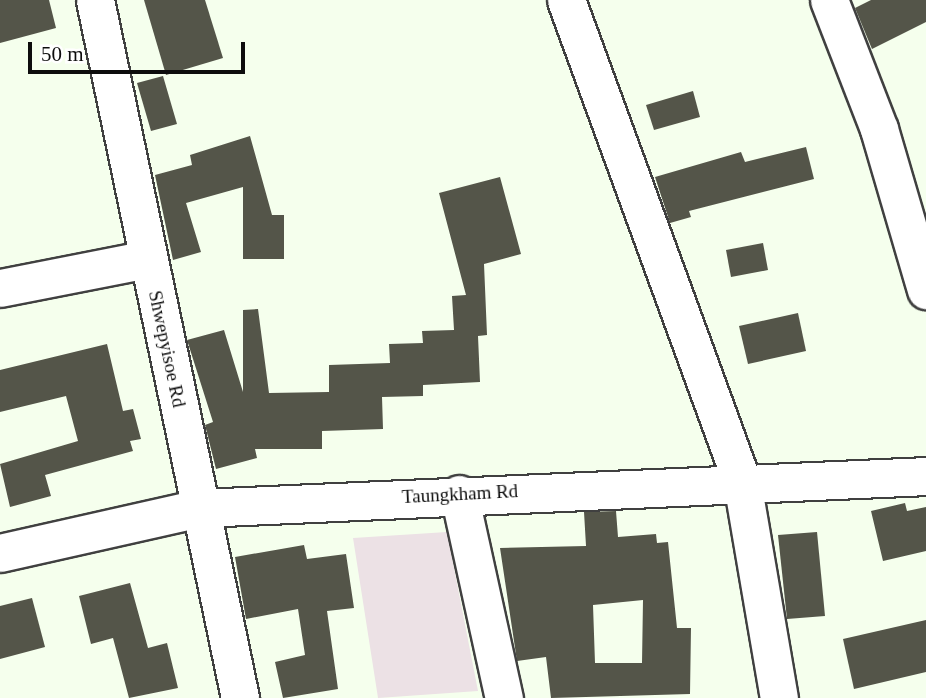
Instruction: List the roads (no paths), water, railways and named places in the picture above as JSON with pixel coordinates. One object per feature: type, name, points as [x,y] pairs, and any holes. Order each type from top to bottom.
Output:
[{"type":"street","name":"Shwepyisoe Rd","points":[[95,0],[240,698]]},
{"type":"street","points":[[566,0],[742,482],[779,698]]},
{"type":"street","points":[[828,0],[878,129],[926,290]]},
{"type":"street","points":[[0,288],[148,260]]},
{"type":"street","name":"Taungkham Rd","points":[[0,553],[200,508],[459,494],[926,476]]},
{"type":"street","points":[[459,494],[504,698]]}]
